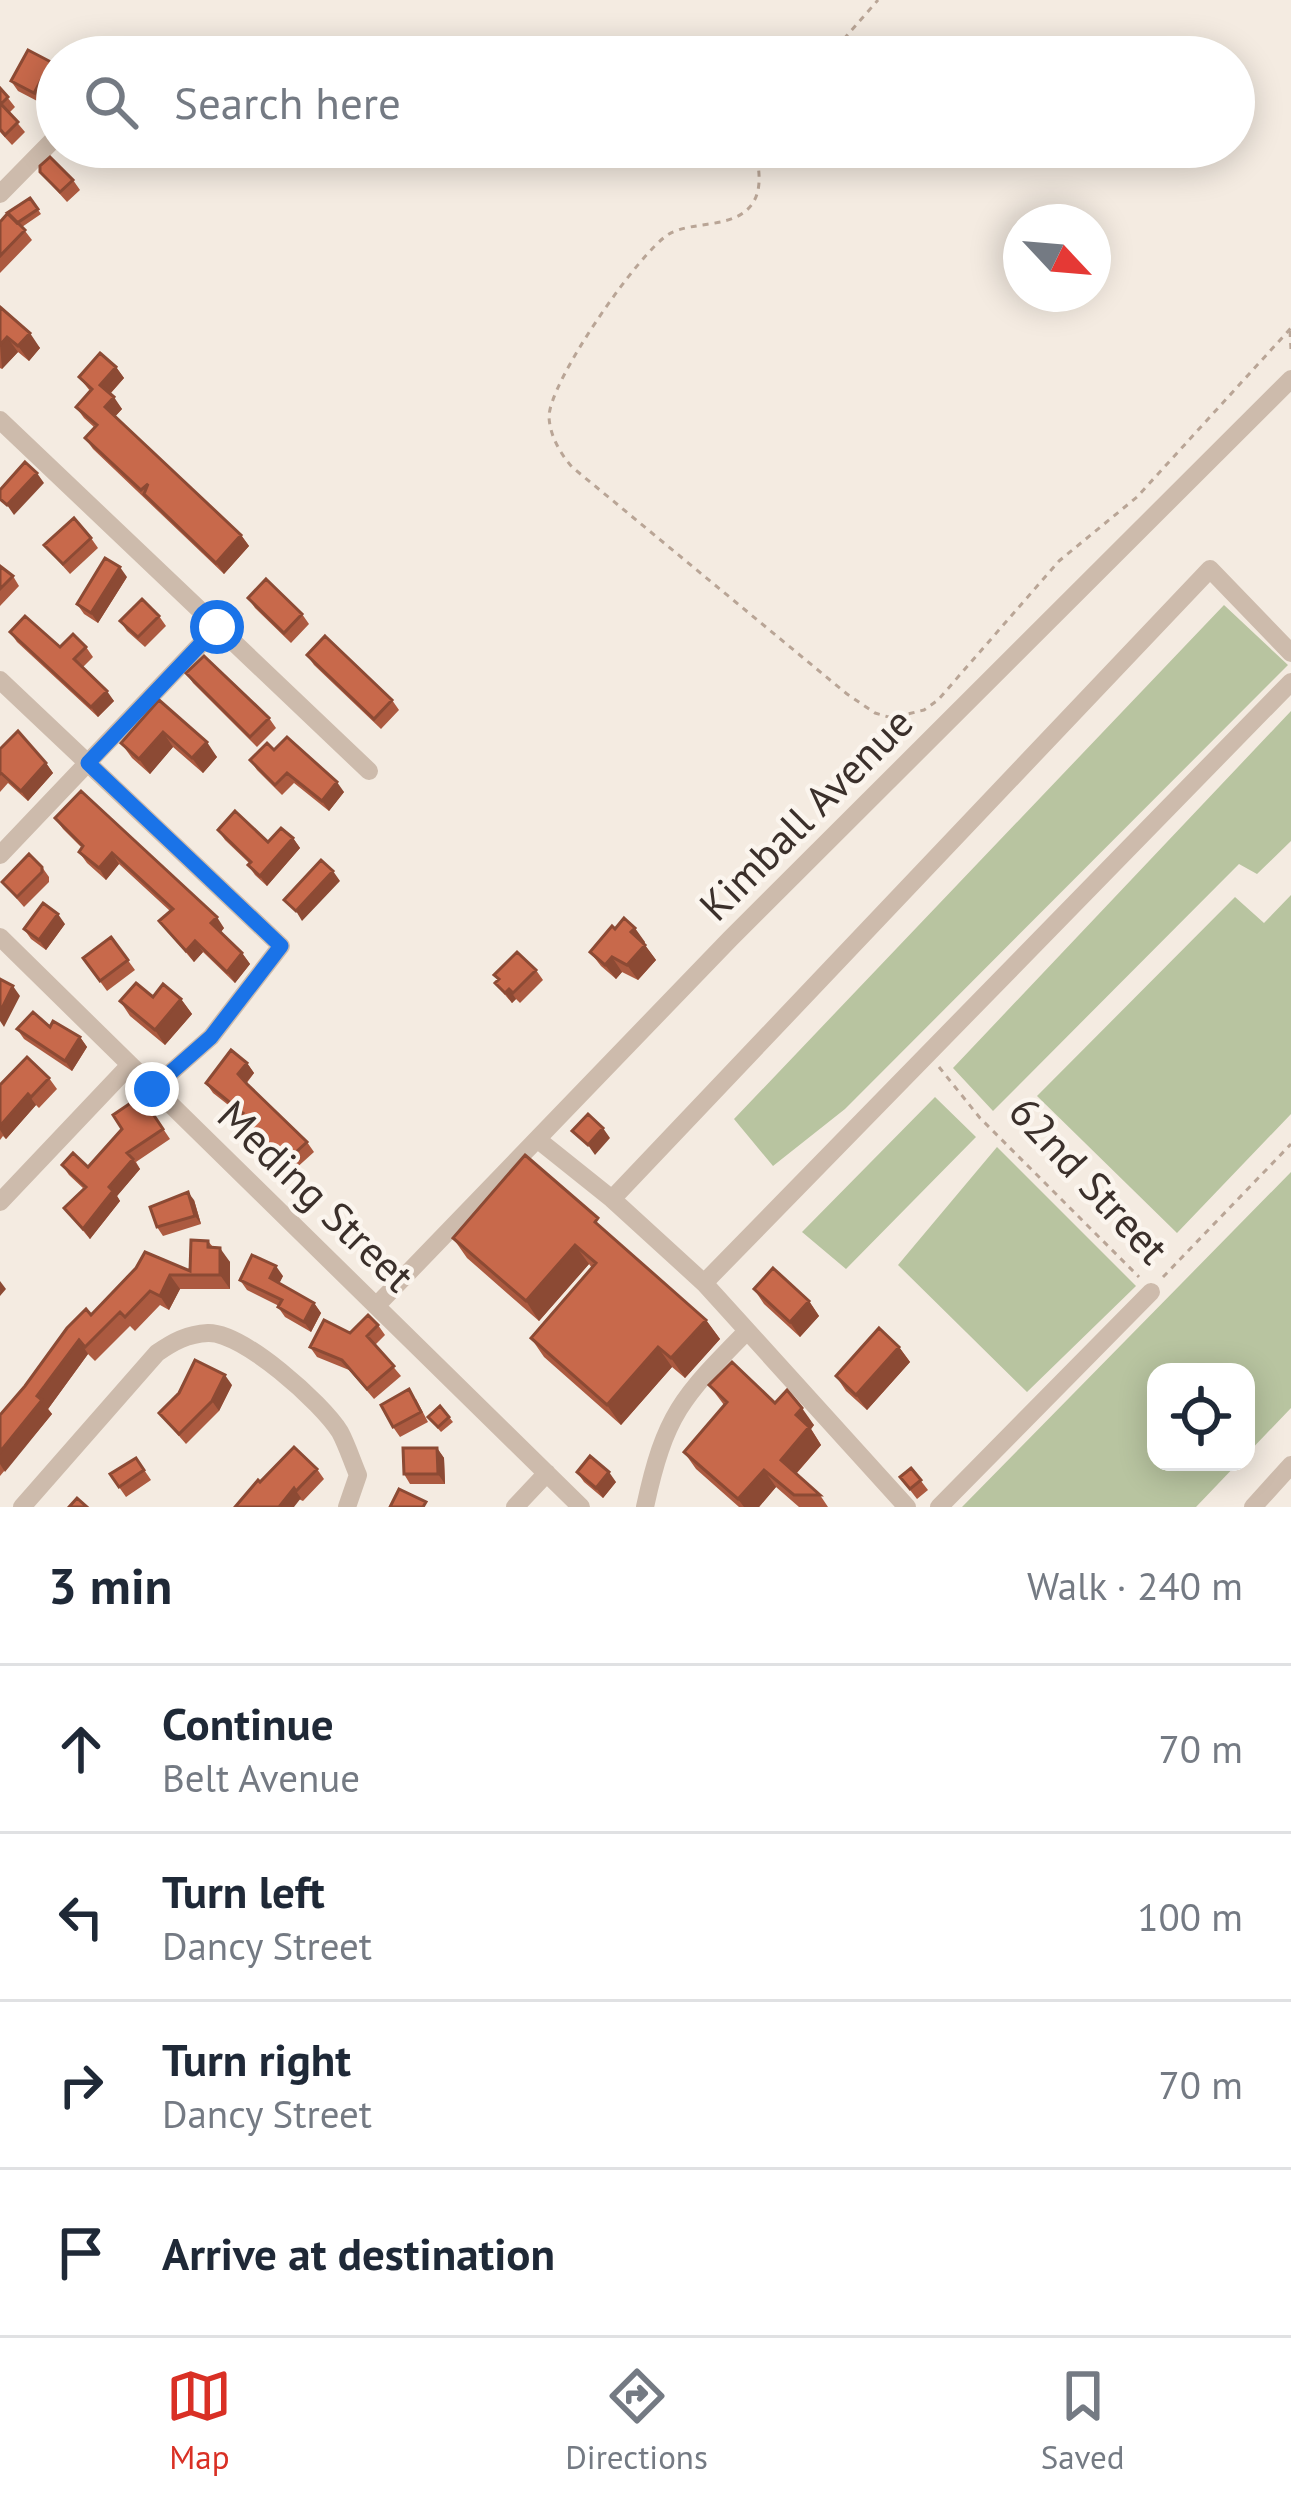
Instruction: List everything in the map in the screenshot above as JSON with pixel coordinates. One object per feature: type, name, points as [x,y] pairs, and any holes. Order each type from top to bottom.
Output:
[{"type":"street","points":[[0,194],[36,157]]},
{"type":"street","name":"Kimball Avenue","points":[[377,1305],[730,939],[1291,379]]},
{"type":"street","points":[[0,420],[369,771]]},
{"type":"street","points":[[612,1199],[1210,569],[1291,653]]},
{"type":"street","points":[[0,856],[217,627]]},
{"type":"street","points":[[0,680],[281,946],[211,1037],[152,1089]]},
{"type":"street","points":[[704,1283],[1291,682]]},
{"type":"street","name":"Meding Street","points":[[0,937],[581,1507]]},
{"type":"street","points":[[0,1202],[129,1066]]},
{"type":"street","points":[[537,1139],[704,1283],[907,1507]]},
{"type":"street","name":"62nd Street","points":[[939,1507],[1150,1292]]},
{"type":"street","points":[[645,1507],[655,1456],[672,1418],[697,1382],[747,1331]]},
{"type":"street","points":[[22,1507],[157,1353],[179,1338],[212,1333],[242,1342],[268,1361],[338,1430],[358,1475],[347,1507]]},
{"type":"street","points":[[1253,1507],[1291,1465]]},
{"type":"street","points":[[515,1507],[547,1473]]},
{"type":"path","points":[[846,36],[878,0]]},
{"type":"path","points":[[759,168],[753,203],[739,214],[670,234],[622,287],[570,361],[552,397],[553,437],[572,466],[847,694],[875,712],[906,717],[938,700],[1059,561],[1137,497],[1291,329]]},
{"type":"path","points":[[1291,329],[1291,350]]},
{"type":"path","name":"62nd Street","points":[[927,1052],[980,1118],[1126,1260],[1150,1292]]},
{"type":"path","points":[[1150,1292],[1291,1144]]},
{"type":"green space","points":[[1224,605],[1288,665],[845,1109],[773,1166],[734,1119]]},
{"type":"green space","points":[[1291,711],[1291,841],[1257,874],[1239,864],[993,1111],[953,1068]]},
{"type":"green space","points":[[1291,895],[1291,1114],[1177,1233],[1037,1096],[1235,897],[1264,923]]},
{"type":"green space","points":[[935,1097],[976,1137],[846,1269],[802,1232]]},
{"type":"green space","points":[[997,1147],[1136,1286],[1027,1392],[898,1265]]},
{"type":"green space","points":[[1291,1172],[1291,1408],[1255,1446],[1255,1363],[1147,1363],[1147,1471],[1230,1471],[1196,1507],[962,1507]]},
{"type":"building","points":[[28,50],[36,54],[34,93],[11,81]]},
{"type":"building","points":[[0,88],[8,97],[1,104],[18,122],[5,135],[0,129]]},
{"type":"building","points":[[40,168],[61,168],[73,180],[60,192]]},
{"type":"building","points":[[30,198],[38,209],[17,223],[7,213]]},
{"type":"building","points":[[8,213],[25,230],[0,256],[0,222]]},
{"type":"building","points":[[0,307],[30,333],[18,346],[7,337],[0,345]]},
{"type":"building","points":[[100,353],[116,367],[100,385],[114,397],[105,407],[241,535],[216,563],[144,494],[148,484],[141,490],[85,438],[97,425],[76,407],[92,389],[79,377]]},
{"type":"building","points":[[25,462],[37,473],[7,505],[0,499],[0,490]]},
{"type":"building","points":[[74,518],[91,538],[63,564],[44,545]]},
{"type":"building","points":[[105,558],[120,567],[91,613],[77,604]]},
{"type":"building","points":[[0,566],[13,576],[0,589]]},
{"type":"building","points":[[266,579],[302,614],[284,633],[248,598]]},
{"type":"building","points":[[142,599],[159,616],[138,637],[120,621]]},
{"type":"building","points":[[25,616],[60,647],[73,634],[86,647],[74,659],[107,691],[91,707],[10,632]]},
{"type":"building","points":[[325,636],[392,700],[374,719],[307,655]]},
{"type":"building","points":[[204,656],[269,718],[250,737],[186,673]]},
{"type":"building","points":[[159,700],[207,742],[192,758],[163,732],[139,759],[121,743]]},
{"type":"building","points":[[18,731],[46,763],[21,791],[0,774],[0,749]]},
{"type":"building","points":[[287,737],[337,782],[322,801],[287,773],[275,785],[250,760],[267,743],[274,750]]},
{"type":"building","points":[[81,791],[217,917],[211,923],[242,953],[227,972],[195,941],[186,951],[159,921],[173,909],[112,853],[99,868],[79,852],[83,846],[55,818]]},
{"type":"building","points":[[235,811],[268,842],[281,828],[293,838],[260,876],[218,830]]},
{"type":"building","points":[[29,854],[42,872],[17,897],[2,882]]},
{"type":"building","points":[[321,860],[333,871],[296,911],[284,900]]},
{"type":"building","points":[[43,903],[58,914],[39,940],[24,929]]},
{"type":"building","points":[[624,918],[645,945],[627,965],[612,957],[605,965],[590,952]]},
{"type":"building","points":[[111,937],[128,960],[100,981],[83,958]]},
{"type":"building","points":[[517,952],[536,970],[513,993],[509,989],[505,993],[494,975]]},
{"type":"building","points":[[0,979],[13,986],[0,1012]]},
{"type":"building","points":[[136,983],[153,997],[163,984],[181,999],[155,1030],[120,1001]]},
{"type":"building","points":[[33,1012],[50,1027],[53,1021],[80,1037],[65,1061],[17,1029]]},
{"type":"building","points":[[231,1050],[247,1063],[238,1074],[307,1142],[286,1161],[240,1116],[243,1113],[206,1083]]},
{"type":"building","points":[[27,1057],[49,1078],[0,1126],[0,1085]]},
{"type":"building","points":[[141,1096],[163,1129],[127,1153],[133,1159],[83,1229],[64,1208],[86,1187],[62,1165],[73,1153],[88,1167],[122,1129],[113,1115]]},
{"type":"building","points":[[588,1114],[603,1128],[588,1145],[572,1131]]},
{"type":"building","points":[[525,1155],[706,1320],[671,1358],[658,1347],[607,1405],[531,1338],[596,1263],[575,1245],[526,1301],[453,1238]]},
{"type":"building","points":[[188,1192],[195,1216],[157,1227],[150,1207]]},
{"type":"building","points":[[191,1240],[220,1248],[220,1275],[170,1275],[160,1296],[150,1291],[125,1317],[120,1312],[85,1347],[79,1340],[37,1396],[42,1400],[0,1452],[0,1415],[67,1328],[86,1309],[91,1315],[145,1252],[190,1271]]},
{"type":"building","points":[[252,1255],[276,1266],[270,1278],[314,1303],[304,1322],[278,1307],[282,1300],[240,1280]]},
{"type":"building","points":[[773,1268],[809,1301],[790,1322],[754,1289]]},
{"type":"building","points":[[368,1315],[378,1325],[367,1336],[394,1366],[367,1389],[342,1360],[310,1347],[324,1320],[350,1333]]},
{"type":"building","points":[[879,1328],[899,1347],[856,1395],[836,1376]]},
{"type":"building","points":[[195,1360],[225,1375],[212,1401],[179,1434],[159,1413],[179,1393]]},
{"type":"building","points":[[732,1362],[775,1403],[787,1390],[802,1408],[796,1415],[809,1427],[781,1460],[820,1495],[794,1495],[764,1470],[738,1499],[684,1452],[727,1402],[709,1385]]},
{"type":"building","points":[[409,1389],[421,1412],[393,1427],[381,1405]]},
{"type":"building","points":[[440,1406],[449,1417],[438,1427],[428,1417]]},
{"type":"building","points":[[294,1447],[317,1469],[296,1491],[294,1488],[279,1507],[235,1507],[258,1480]]},
{"type":"building","points":[[403,1448],[437,1448],[438,1474],[404,1474]]},
{"type":"building","points":[[590,1456],[609,1472],[596,1488],[577,1472]]},
{"type":"building","points":[[136,1458],[144,1470],[119,1487],[110,1474]]},
{"type":"building","points":[[911,1468],[921,1480],[910,1489],[900,1477]]},
{"type":"building","points":[[399,1489],[426,1502],[423,1507],[390,1507]]},
{"type":"route","points":[[152,1089],[211,1037],[281,946],[88,763],[217,627]]}]
